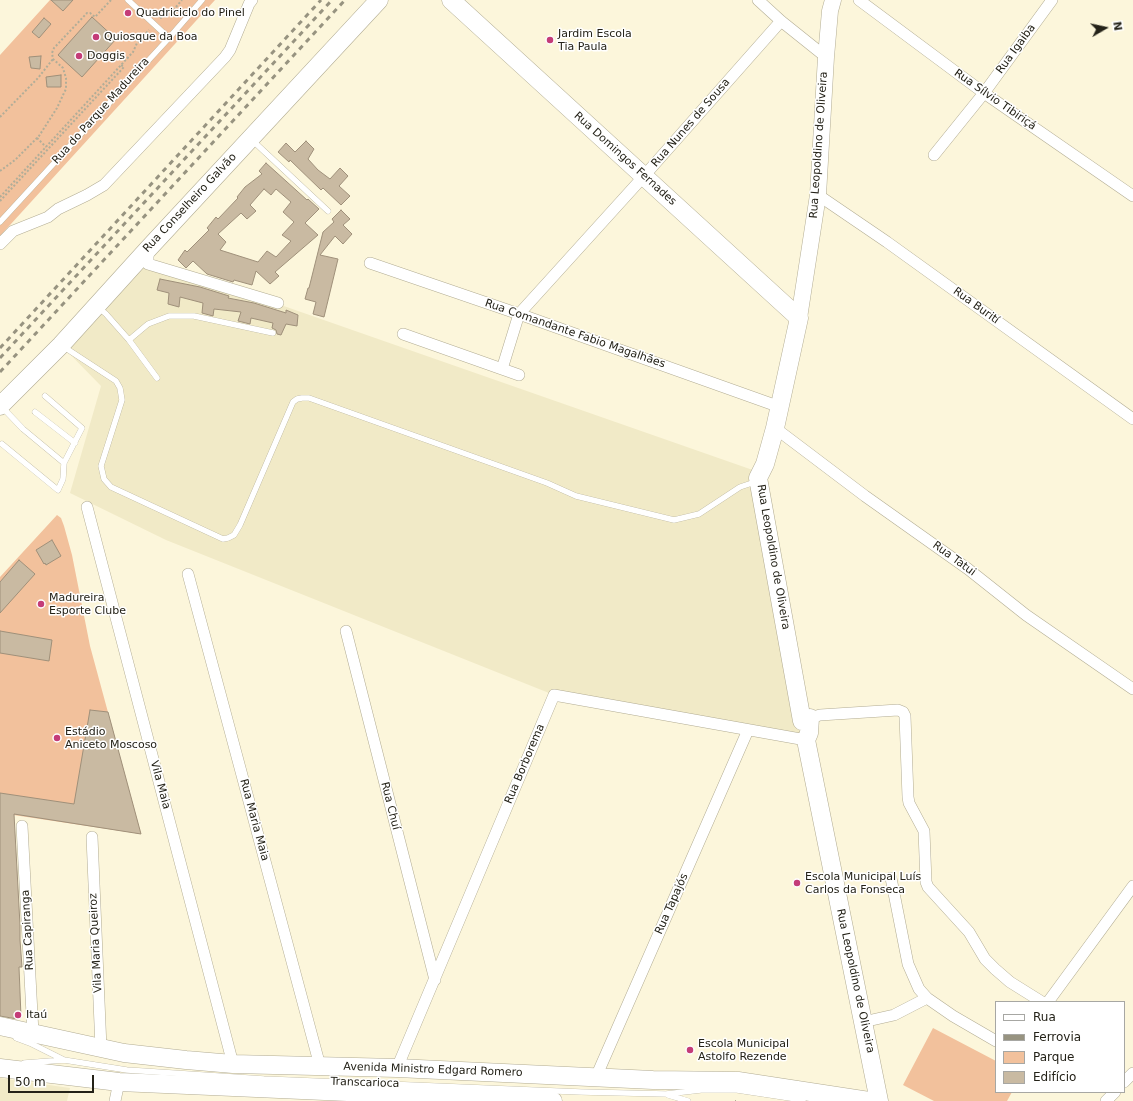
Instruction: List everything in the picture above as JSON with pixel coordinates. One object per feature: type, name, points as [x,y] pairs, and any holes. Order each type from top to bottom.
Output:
[{"type":"main road","name":"Rua Conselheiro Galvão","points":[[0,406],[61,345],[250,138],[379,0]]},
{"type":"main road","name":"Rua Domingos Fernades","points":[[451,0],[799,318]]},
{"type":"main road","name":"Rua Leopoldino de Oliveira","points":[[799,318],[775,428],[765,464],[758,478],[802,721],[810,718],[809,734],[806,740],[879,1101]]},
{"type":"main road","name":"Avenida Ministro Edgard Romero","points":[[3,1031],[33,1033],[124,1053],[233,1064],[397,1068],[747,1082],[869,1101]]},
{"type":"main road","points":[[0,1068],[119,1082],[367,1097],[553,1101]]},
{"type":"street","points":[[0,244],[13,231],[48,217],[58,209],[104,185],[225,57],[230,50],[252,0]]},
{"type":"street","points":[[758,0],[781,21],[826,57]]},
{"type":"street","name":"Rua Leopoldino de Oliveira","points":[[799,318],[818,195],[826,57],[830,11],[833,0]]},
{"type":"street","name":"Rua Sílvio Tibiriçá","points":[[859,0],[984,93],[1133,196]]},
{"type":"street","name":"Rua Igaiba","points":[[934,154],[984,93],[1052,0]]},
{"type":"street","name":"Rua Nunes de Sousa","points":[[519,314],[781,21]]},
{"type":"street","name":"Rua Burití","points":[[818,195],[894,247],[1133,419]]},
{"type":"street","points":[[148,249],[148,264],[278,303]]},
{"type":"street","name":"Rua Comandante Fabio Magalhães","points":[[370,263],[519,314],[780,407]]},
{"type":"street","points":[[502,369],[519,314]]},
{"type":"street","points":[[403,334],[518,375]]},
{"type":"street","name":"Rua Tatui","points":[[775,428],[865,496],[968,569],[1026,615],[1133,689]]},
{"type":"street","name":"Vila Maia","points":[[87,507],[233,1064]]},
{"type":"street","name":"Rua Maria Maia","points":[[188,574],[320,1066]]},
{"type":"street","name":"Rua Chuí","points":[[346,631],[435,980]]},
{"type":"street","name":"Rua Borborema","points":[[397,1068],[554,695],[806,740]]},
{"type":"street","points":[[810,718],[820,715],[898,710],[903,712],[905,716],[908,797],[909,803],[924,831],[926,882],[928,887],[969,932],[985,959],[1010,982],[1040,1001]]},
{"type":"street","name":"Rua Tapajós","points":[[596,1077],[748,730]]},
{"type":"street","name":"Rua Capiranga","points":[[22,826],[33,1033]]},
{"type":"street","name":"Vila Maria Queiroz","points":[[92,837],[101,1048]]},
{"type":"street","points":[[891,878],[908,964],[919,989],[927,998],[953,1016],[995,1040]]},
{"type":"street","points":[[1049,1001],[1133,886]]},
{"type":"street","points":[[863,1022],[894,1015],[927,998]]},
{"type":"street","points":[[1125,1081],[1133,1073]]},
{"type":"street","points":[[115,1101],[119,1082]]},
{"type":"street","points":[[1106,1101],[1114,1093]]},
{"type":"lane","points":[[128,0],[169,38]]},
{"type":"lane","name":"Rua do Parque Madureira","points":[[0,222],[202,0]]},
{"type":"lane","points":[[250,138],[328,211]]},
{"type":"lane","points":[[96,306],[106,314],[129,340],[157,378]]},
{"type":"lane","points":[[129,340],[148,324],[169,316],[194,316],[273,333]]},
{"type":"lane","points":[[61,345],[116,381],[120,388],[122,400],[101,466],[104,479],[111,487],[223,539],[234,535],[240,525],[293,402],[296,399],[302,398],[309,398],[332,406],[547,483],[576,496],[674,520],[699,514],[740,487],[752,483],[758,478]]},
{"type":"lane","points":[[2,444],[58,490],[63,479],[64,463],[82,428],[45,396]]},
{"type":"lane","points":[[0,406],[22,429],[64,463]]},
{"type":"lane","points":[[35,412],[75,443]]},
{"type":"lane","name":"Transcarioca","points":[[3,1031],[64,1060]]},
{"type":"lane","name":"Transcarioca","points":[[17,1063],[64,1060],[127,1070],[264,1079],[666,1094],[701,1090],[737,1090],[809,1101]]},
{"type":"lane","name":"Transcarioca","points":[[666,1094],[688,1101]]},
{"type":"path","points":[[0,171],[15,160],[37,138],[57,108],[66,89],[66,78],[63,68],[53,59],[52,53],[54,48],[84,15],[90,13],[95,17],[111,0]]},
{"type":"path","points":[[0,201],[133,52],[137,43],[154,24],[161,17],[170,14],[182,0]]},
{"type":"path","points":[[0,117],[38,78],[53,59]]},
{"type":"path","points":[[37,138],[48,148]]},
{"type":"path","points":[[0,197],[48,148]]},
{"type":"shaded area","points":[[148,264],[258,297],[767,475],[810,718],[806,740],[554,695],[166,540],[70,493],[101,386],[61,345]]},
{"type":"shaded area","points":[[0,1078],[70,1088],[67,1101],[0,1101]]},
{"type":"green space","points":[[50,0],[215,0],[0,236],[0,55]]},
{"type":"green space","name":"Estádio Aniceto Moscoso","points":[[57,515],[61,518],[64,526],[72,555],[90,646],[141,834],[0,813],[0,577]]},
{"type":"green space","points":[[933,1028],[995,1060],[995,1093],[1011,1093],[1007,1101],[934,1101],[903,1085]]},
{"type":"building","points":[[51,0],[73,0],[63,11]]},
{"type":"building","points":[[92,17],[116,39],[82,77],[58,55]]},
{"type":"building","points":[[44,18],[51,24],[39,38],[32,32]]},
{"type":"building","points":[[41,56],[40,69],[31,68],[29,57]]},
{"type":"building","points":[[61,75],[61,87],[47,87],[46,77]]},
{"type":"building","points":[[306,141],[314,149],[308,159],[318,170],[330,179],[340,168],[348,176],[339,186],[350,196],[341,205],[323,188],[321,190],[290,160],[289,162],[278,152],[286,143],[295,152]]},
{"type":"building","points":[[266,163],[319,209],[305,223],[318,235],[275,272],[279,276],[270,284],[256,271],[252,285],[234,280],[233,282],[207,274],[193,261],[186,268],[178,260],[185,250],[187,252],[209,230],[207,228],[216,217],[218,219],[238,198],[237,197],[245,187],[262,174],[259,171]],"holes":[[[264,189],[271,195],[276,189],[291,202],[283,212],[294,222],[282,235],[291,241],[276,257],[267,251],[258,262],[220,250],[226,242],[218,234],[241,213],[247,219],[256,211],[250,205]]]},
{"type":"building","points":[[341,210],[350,219],[343,225],[352,234],[343,244],[335,236],[320,255],[338,259],[324,317],[313,314],[316,302],[305,299],[323,232],[334,222],[332,219]]},
{"type":"building","points":[[160,279],[200,287],[229,296],[228,298],[254,303],[286,313],[286,310],[298,315],[297,326],[286,324],[281,335],[277,334],[276,330],[272,328],[273,323],[251,318],[250,324],[238,321],[241,312],[214,309],[213,316],[202,313],[203,303],[180,297],[179,307],[168,304],[169,293],[157,290]]},
{"type":"building","points":[[52,540],[61,556],[46,565],[36,550]]},
{"type":"building","points":[[19,560],[35,574],[0,613],[0,582]]},
{"type":"building","points":[[0,631],[52,640],[49,661],[0,653]]},
{"type":"building","points":[[90,710],[108,712],[141,834],[14,814],[22,967],[19,967],[21,1017],[17,1019],[0,1016],[0,793],[74,804]]},
{"type":"railway","points":[[0,348],[321,0]]},
{"type":"railway","points":[[0,358],[332,0]]},
{"type":"railway","points":[[0,372],[345,0]]},
{"type":"place","name":"Quadriciclo do Pinel","points":[[128,13]]},
{"type":"place","name":"Quiosque da Boa","points":[[96,37]]},
{"type":"place","name":"Jardim Escola Tia Paula","points":[[550,40]]},
{"type":"place","name":"Doggis","points":[[79,56]]},
{"type":"place","name":"Madureira Esporte Clube","points":[[41,604]]},
{"type":"place","name":"Estádio Aniceto Moscoso","points":[[57,738]]},
{"type":"place","name":"Escola Municipal Luís Carlos da Fonseca","points":[[797,883]]},
{"type":"place","name":"Itaú","points":[[18,1015]]},
{"type":"place","name":"Escola Municipal Astolfo Rezende","points":[[690,1050]]}]
